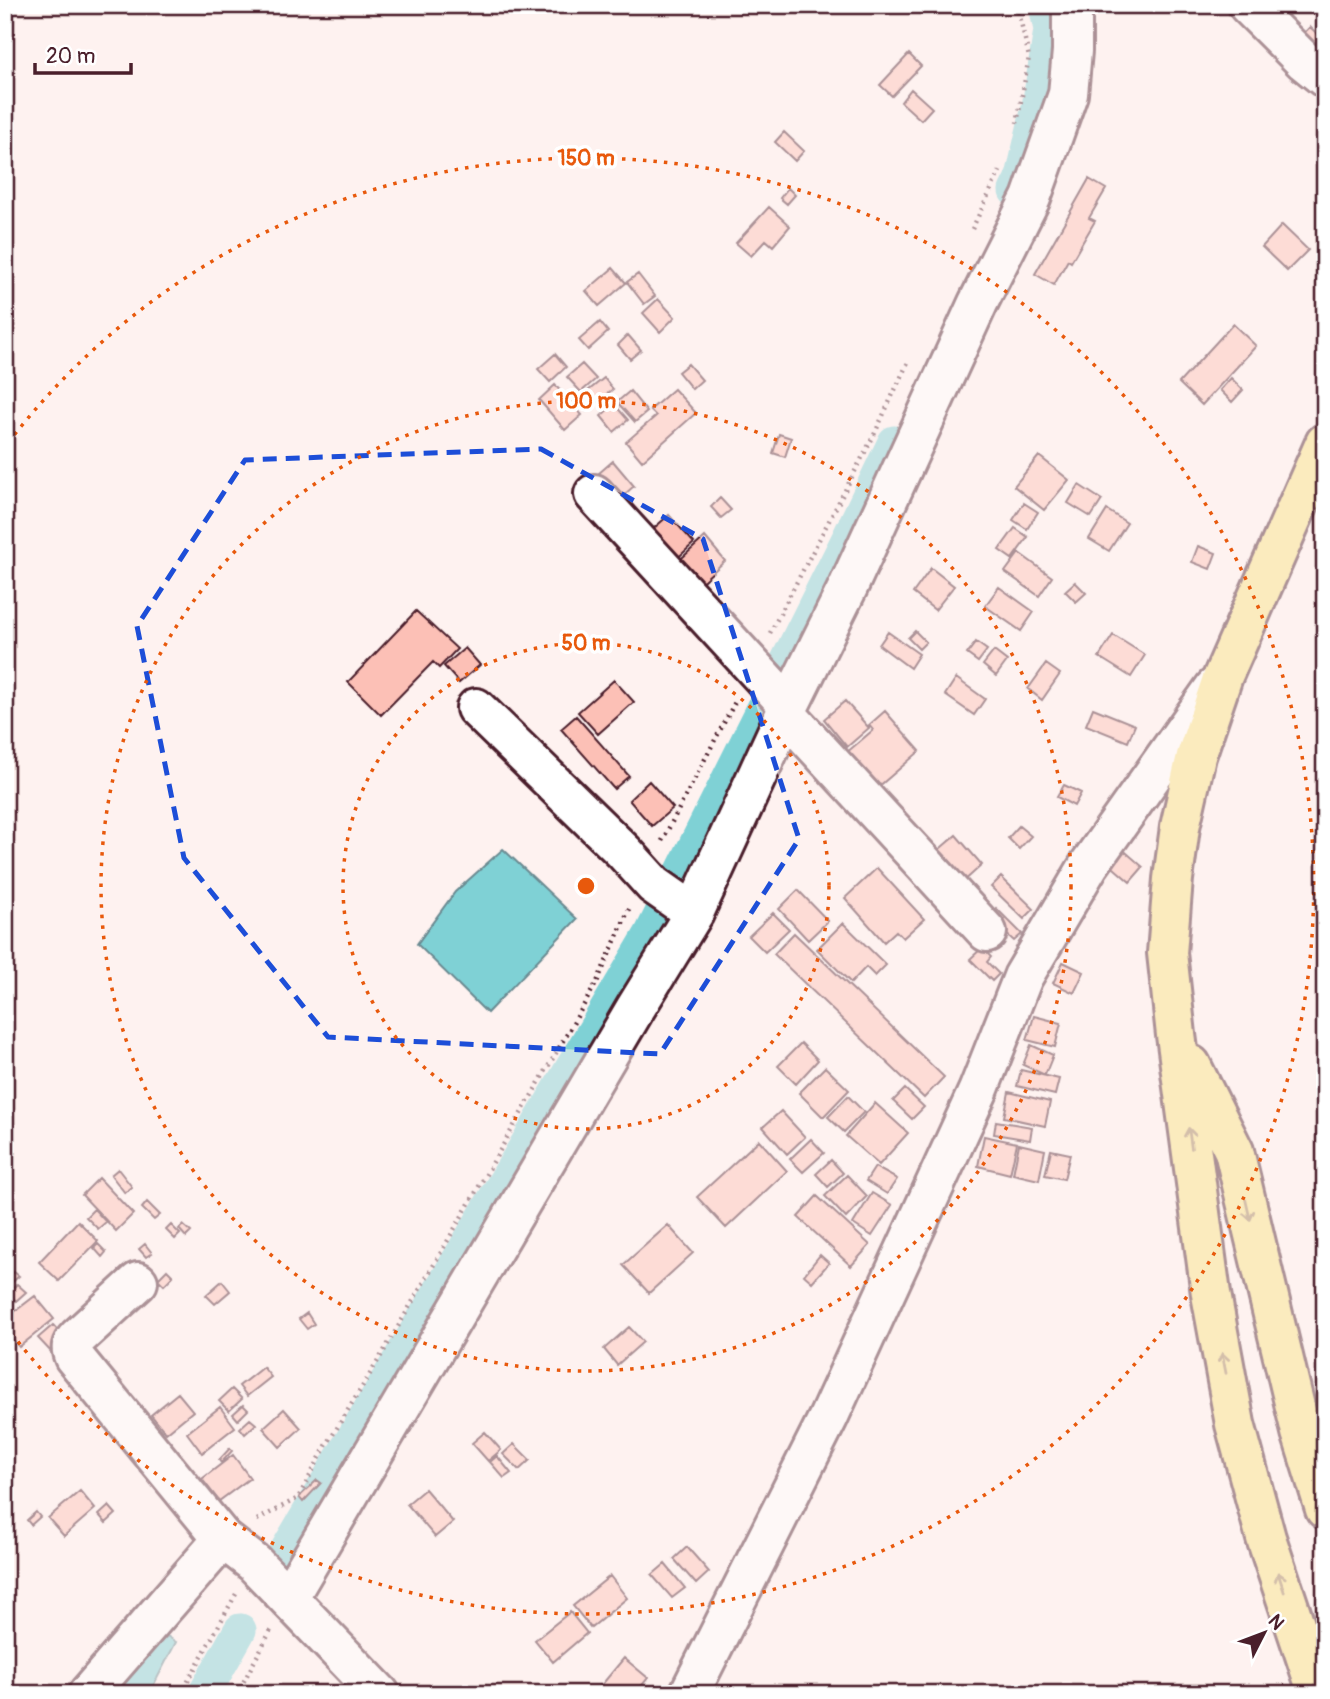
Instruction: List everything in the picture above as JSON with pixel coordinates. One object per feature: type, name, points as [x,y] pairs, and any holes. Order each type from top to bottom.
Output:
[{"type":"highway","points":[[1318,1694],[1266,1538],[1235,1423],[1211,1294],[1167,953],[1180,827],[1196,756],[1223,676],[1325,443]]},
{"type":"highway","points":[[1177,1035],[1234,1152],[1301,1432],[1325,1509]]},
{"type":"street","points":[[288,1598],[635,1009],[668,894],[773,691],[848,587],[978,303],[1031,198],[1068,94],[1072,51],[1070,5]]},
{"type":"street","points":[[1248,5],[1304,61],[1325,78]]},
{"type":"street","points":[[594,494],[987,932]]},
{"type":"street","points":[[688,1694],[828,1419],[978,1091],[1023,977],[1089,865],[1223,676]]},
{"type":"street","points":[[476,708],[668,894]]},
{"type":"street","points":[[138,1282],[72,1343],[74,1357],[223,1539],[254,1563],[380,1694]]},
{"type":"street","points":[[88,1694],[223,1539]]},
{"type":"path","points":[[1016,129],[1029,57],[1017,5]]},
{"type":"path","points":[[967,239],[1003,166]]},
{"type":"path","points":[[223,1539],[298,1498],[597,982],[668,894],[773,691],[874,435],[915,349]]},
{"type":"path","points":[[181,1694],[254,1563]]},
{"type":"path","points":[[237,1694],[288,1598]]},
{"type":"highlighted area","points":[[541,449],[703,539],[799,839],[660,1054],[328,1037],[184,858],[137,626],[245,460]]},
{"type":"water","points":[[503,849],[577,919],[487,1013],[417,944],[455,892]]},
{"type":"water","points":[[167,1636],[176,1642],[149,1694],[109,1694]]},
{"type":"building","points":[[1310,27],[1325,41],[1311,55],[1297,40]]},
{"type":"building","points":[[909,54],[921,66],[892,96],[880,85]]},
{"type":"building","points":[[911,89],[932,108],[921,120],[901,102]]},
{"type":"building","points":[[784,132],[804,151],[795,161],[775,142]]},
{"type":"building","points":[[1089,179],[1106,189],[1089,218],[1095,221],[1054,285],[1035,274]]},
{"type":"building","points":[[788,188],[795,195],[787,204],[780,198]]},
{"type":"building","points":[[769,207],[790,226],[773,246],[766,240],[751,256],[736,243]]},
{"type":"building","points":[[1282,225],[1308,250],[1287,271],[1262,247]]},
{"type":"building","points":[[613,268],[626,283],[599,306],[586,291]]},
{"type":"building","points":[[638,274],[655,296],[644,304],[627,282]]},
{"type":"building","points":[[658,299],[675,317],[660,332],[643,313]]},
{"type":"building","points":[[600,322],[608,332],[588,350],[579,340]]},
{"type":"building","points":[[1233,324],[1256,346],[1202,405],[1179,383]]},
{"type":"building","points":[[628,335],[641,350],[630,359],[618,345]]},
{"type":"building","points":[[555,354],[566,367],[550,382],[538,369]]},
{"type":"building","points":[[582,364],[596,379],[581,392],[567,377]]},
{"type":"building","points":[[688,364],[702,380],[692,389],[678,372]]},
{"type":"building","points":[[604,378],[613,389],[586,411],[577,400]]},
{"type":"building","points":[[1231,378],[1243,390],[1232,402],[1220,390]]},
{"type":"building","points":[[555,385],[582,415],[565,430],[539,400]]},
{"type":"building","points":[[674,389],[696,413],[642,461],[626,442],[656,416],[650,410]]},
{"type":"building","points":[[630,391],[647,412],[635,422],[617,402]]},
{"type":"building","points":[[614,404],[628,420],[614,432],[601,416]]},
{"type":"building","points":[[779,434],[791,438],[785,457],[773,453]]},
{"type":"building","points":[[1039,456],[1069,480],[1044,510],[1014,486]]},
{"type":"building","points":[[613,461],[634,486],[613,505],[591,480]]},
{"type":"building","points":[[1079,485],[1102,500],[1091,517],[1068,503]]},
{"type":"building","points":[[720,498],[731,510],[721,518],[711,507]]},
{"type":"building","points":[[1024,503],[1038,512],[1027,529],[1013,520]]},
{"type":"building","points":[[1107,510],[1127,523],[1109,551],[1089,539]]},
{"type":"building","points":[[669,515],[694,543],[671,564],[646,535]]},
{"type":"building","points":[[1015,528],[1028,537],[1012,559],[999,550]]},
{"type":"building","points":[[705,537],[725,561],[694,589],[673,566]]},
{"type":"building","points":[[1198,546],[1216,553],[1210,569],[1192,562]]},
{"type":"building","points":[[1019,553],[1052,577],[1039,596],[1005,572]]},
{"type":"building","points":[[931,568],[954,586],[935,610],[913,593]]},
{"type":"building","points":[[1075,582],[1086,593],[1076,602],[1065,591]]},
{"type":"building","points":[[999,587],[1034,612],[1021,631],[985,606]]},
{"type":"building","points":[[416,611],[457,649],[439,668],[433,662],[381,715],[348,682]]},
{"type":"building","points":[[915,631],[926,642],[919,649],[908,638]]},
{"type":"building","points":[[888,632],[919,654],[910,668],[879,645]]},
{"type":"building","points":[[1113,635],[1145,655],[1131,677],[1099,657]]},
{"type":"building","points":[[976,642],[987,650],[978,662],[967,654]]},
{"type":"building","points":[[465,648],[480,665],[459,683],[444,666]]},
{"type":"building","points":[[994,651],[1007,661],[996,676],[983,665]]},
{"type":"building","points":[[1046,664],[1060,674],[1042,700],[1028,689]]},
{"type":"building","points":[[956,678],[985,699],[974,715],[945,695]]},
{"type":"building","points":[[614,680],[634,702],[598,734],[578,712]]},
{"type":"building","points":[[845,701],[869,728],[847,747],[824,719]]},
{"type":"building","points":[[1093,708],[1135,725],[1128,742],[1086,725]]},
{"type":"building","points":[[885,711],[920,751],[877,788],[846,753],[873,730],[869,725]]},
{"type":"building","points":[[576,716],[629,776],[614,789],[561,729]]},
{"type":"building","points":[[649,781],[673,808],[652,826],[629,800]]},
{"type":"building","points":[[1064,785],[1081,793],[1074,806],[1057,797]]},
{"type":"building","points":[[1019,826],[1031,836],[1019,849],[1008,838]]},
{"type":"building","points":[[956,835],[982,865],[962,883],[935,853]]},
{"type":"building","points":[[1120,847],[1143,867],[1130,882],[1107,862]]},
{"type":"building","points":[[877,868],[924,919],[903,938],[896,931],[884,942],[845,898]]},
{"type":"building","points":[[1001,877],[1034,909],[1024,919],[991,887]]},
{"type":"building","points":[[798,890],[828,921],[808,940],[779,909]]},
{"type":"building","points":[[996,908],[1022,934],[1014,941],[988,917]]},
{"type":"building","points":[[773,913],[789,929],[765,952],[749,936]]},
{"type":"building","points":[[843,923],[886,965],[875,976],[866,967],[851,983],[817,949]]},
{"type":"building","points":[[794,933],[944,1077],[924,1098],[774,954]]},
{"type":"building","points":[[982,948],[991,957],[987,962],[999,974],[992,981],[970,959]]},
{"type":"building","points":[[1063,962],[1084,972],[1074,993],[1053,983]]},
{"type":"building","points":[[1034,1016],[1061,1023],[1055,1047],[1027,1040]]},
{"type":"building","points":[[801,1043],[818,1060],[796,1084],[778,1066]]},
{"type":"building","points":[[1031,1045],[1053,1055],[1045,1075],[1023,1065]]},
{"type":"building","points":[[825,1067],[849,1090],[823,1117],[799,1093]]},
{"type":"building","points":[[1021,1070],[1059,1079],[1055,1095],[1017,1086]]},
{"type":"building","points":[[905,1089],[924,1107],[912,1119],[893,1101]]},
{"type":"building","points":[[1009,1092],[1050,1102],[1045,1126],[1004,1117]]},
{"type":"building","points":[[848,1096],[864,1112],[844,1132],[828,1117]]},
{"type":"building","points":[[875,1103],[908,1133],[879,1165],[846,1136]]},
{"type":"building","points":[[781,1111],[805,1137],[787,1154],[763,1127]]},
{"type":"building","points":[[996,1121],[1032,1127],[1030,1140],[994,1134]]},
{"type":"building","points":[[984,1136],[1017,1143],[1010,1174],[978,1166]]},
{"type":"building","points":[[811,1139],[824,1153],[803,1172],[790,1159]]},
{"type":"building","points":[[759,1140],[787,1171],[726,1228],[697,1197]]},
{"type":"building","points":[[1019,1144],[1045,1150],[1039,1180],[1013,1174]]},
{"type":"building","points":[[1051,1150],[1070,1154],[1064,1179],[1045,1175]]},
{"type":"building","points":[[831,1160],[843,1173],[828,1187],[816,1174]]},
{"type":"building","points":[[875,1167],[897,1179],[887,1194],[866,1181]]},
{"type":"building","points":[[118,1169],[132,1187],[125,1193],[111,1175]]},
{"type":"building","points":[[847,1175],[867,1196],[846,1218],[825,1196]]},
{"type":"building","points":[[99,1178],[133,1214],[116,1231],[82,1195]]},
{"type":"building","points":[[872,1193],[892,1205],[872,1236],[853,1224]]},
{"type":"building","points":[[817,1196],[870,1245],[851,1266],[798,1217]]},
{"type":"building","points":[[147,1202],[160,1215],[154,1220],[142,1208]]},
{"type":"building","points":[[94,1209],[106,1222],[98,1229],[86,1217]]},
{"type":"building","points":[[78,1221],[98,1241],[59,1281],[39,1262]]},
{"type":"building","points":[[171,1225],[180,1234],[175,1239],[166,1230]]},
{"type":"building","points":[[183,1225],[191,1232],[186,1237],[179,1229]]},
{"type":"building","points":[[668,1225],[693,1253],[649,1293],[623,1265]]},
{"type":"building","points":[[98,1244],[106,1252],[102,1257],[94,1248]]},
{"type":"building","points":[[145,1244],[152,1253],[146,1257],[139,1249]]},
{"type":"building","points":[[820,1255],[829,1263],[812,1282],[804,1275]]},
{"type":"building","points":[[5,1263],[13,1273],[5,1279]]},
{"type":"building","points":[[167,1270],[173,1276],[164,1285],[158,1279]]},
{"type":"building","points":[[14,1272],[19,1276],[8,1286],[5,1281]]},
{"type":"building","points":[[222,1281],[230,1291],[215,1304],[206,1295]]},
{"type":"building","points":[[17,1284],[26,1292],[16,1301],[8,1293]]},
{"type":"building","points":[[35,1296],[54,1319],[19,1347],[5,1329],[5,1319]]},
{"type":"building","points":[[307,1313],[314,1324],[307,1329],[299,1319]]},
{"type":"building","points":[[53,1325],[68,1342],[54,1355],[38,1338]]},
{"type":"building","points":[[629,1327],[643,1342],[617,1365],[604,1349]]},
{"type":"building","points":[[263,1367],[271,1377],[247,1396],[239,1386]]},
{"type":"building","points":[[232,1389],[242,1399],[229,1411],[219,1401]]},
{"type":"building","points":[[178,1393],[193,1411],[166,1433],[151,1415]]},
{"type":"building","points":[[243,1405],[248,1410],[238,1420],[233,1414]]},
{"type":"building","points":[[220,1407],[235,1427],[202,1453],[187,1433]]},
{"type":"building","points":[[284,1409],[301,1428],[280,1447],[263,1428]]},
{"type":"building","points":[[250,1419],[256,1424],[245,1434],[240,1428]]},
{"type":"building","points":[[485,1432],[501,1450],[488,1461],[472,1443]]},
{"type":"building","points":[[514,1444],[530,1460],[519,1470],[503,1454]]},
{"type":"building","points":[[230,1448],[232,1451],[221,1463],[219,1460]]},
{"type":"building","points":[[233,1455],[250,1478],[219,1501],[202,1479]]},
{"type":"building","points":[[497,1456],[511,1473],[504,1478],[490,1462]]},
{"type":"building","points":[[317,1480],[321,1483],[303,1502],[299,1497]]},
{"type":"building","points":[[425,1489],[453,1522],[435,1537],[407,1504]]},
{"type":"building","points":[[80,1491],[95,1509],[64,1536],[48,1518]]},
{"type":"building","points":[[109,1506],[116,1514],[106,1523],[99,1515]]},
{"type":"building","points":[[36,1512],[40,1517],[31,1525],[27,1520]]},
{"type":"building","points":[[687,1547],[709,1572],[696,1584],[674,1559]]},
{"type":"building","points":[[665,1564],[685,1588],[672,1598],[652,1575]]},
{"type":"building","points":[[610,1576],[627,1598],[591,1628],[573,1606]]},
{"type":"building","points":[[570,1612],[587,1633],[553,1662],[535,1640]]},
{"type":"building","points":[[624,1658],[648,1678],[635,1694],[594,1694]]},
{"type":"waterway","points":[[1015,191],[1022,177],[1038,107],[1050,30],[1045,5]]},
{"type":"waterway","points":[[274,1571],[650,935],[894,442]]},
{"type":"waterway","points":[[204,1694],[240,1630]]}]
